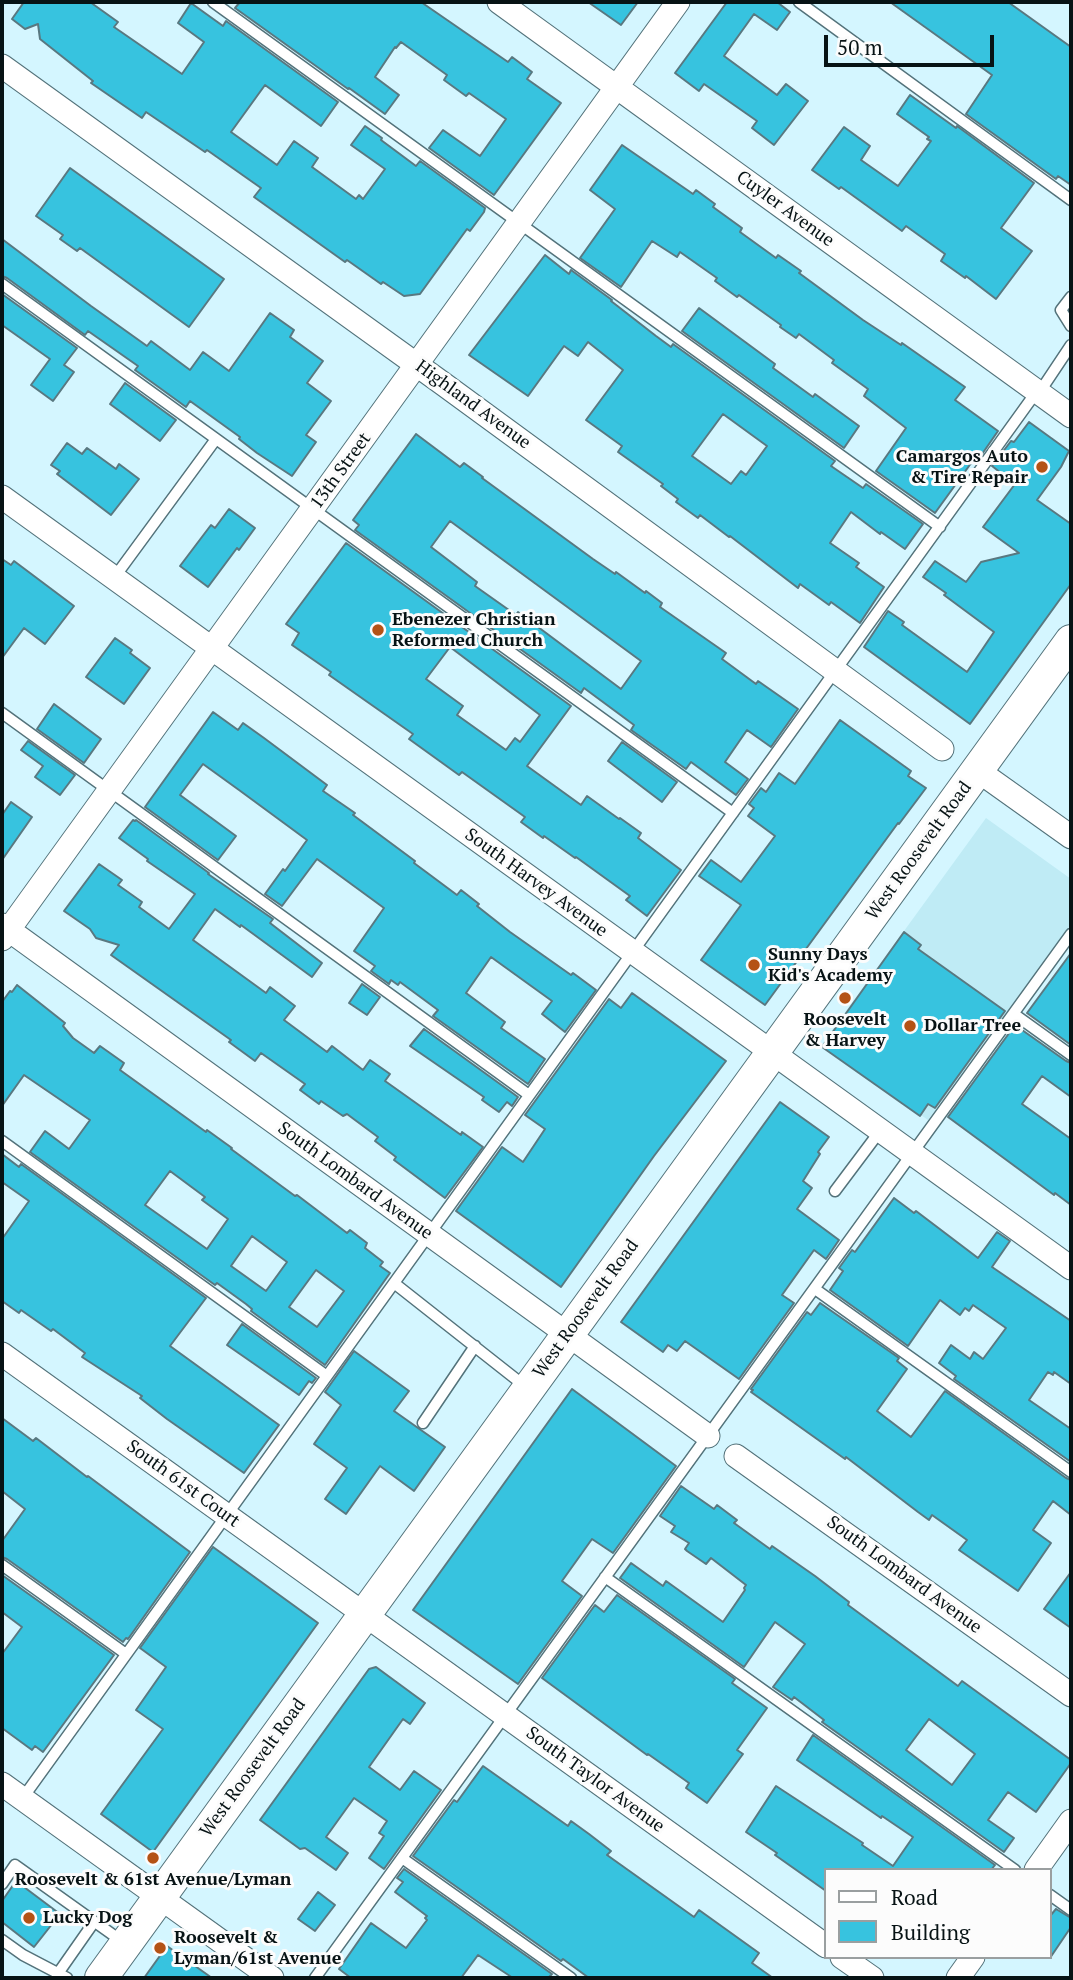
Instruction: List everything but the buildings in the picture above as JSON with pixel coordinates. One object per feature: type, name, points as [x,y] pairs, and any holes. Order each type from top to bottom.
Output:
[{"type":"main road","name":"West Roosevelt Road","points":[[101,1978],[1071,641]]},
{"type":"street","name":"Cuyler Avenue","points":[[499,2],[1071,416]]},
{"type":"street","name":"13th Street","points":[[4,932],[212,649],[678,2]]},
{"type":"street","name":"Highland Avenue","points":[[2,66],[417,364],[942,749]]},
{"type":"street","name":"South Harvey Avenue","points":[[2,497],[1071,1268]]},
{"type":"street","points":[[977,770],[1071,837]]},
{"type":"street","name":"South Lombard Avenue","points":[[4,932],[708,1436]]},
{"type":"street","name":"South 61st Court","points":[[2,1354],[365,1615]]},
{"type":"street","name":"South Lombard Avenue","points":[[736,1456],[1071,1695]]},
{"type":"street","name":"South Taylor Avenue","points":[[365,1615],[824,1945]]},
{"type":"street","points":[[2,1784],[272,1978]]},
{"type":"street","points":[[1037,1868],[1071,1821]]},
{"type":"street","points":[[845,1959],[872,1978]]},
{"type":"street","points":[[958,1978],[972,1959]]},
{"type":"lane","points":[[213,2],[940,527]]},
{"type":"lane","points":[[799,2],[1071,200]]},
{"type":"lane","points":[[2,284],[733,813]]},
{"type":"lane","points":[[1071,297],[1061,310],[1071,326]]},
{"type":"lane","points":[[22,1799],[1071,345]]},
{"type":"lane","points":[[114,578],[216,439]]},
{"type":"lane","points":[[2,713],[530,1095]]},
{"type":"lane","points":[[315,1978],[1071,934]]},
{"type":"lane","points":[[1014,1014],[1071,1055]]},
{"type":"lane","points":[[835,1191],[880,1130]]},
{"type":"lane","points":[[2,1141],[327,1376]]},
{"type":"lane","points":[[394,1283],[528,1388]]},
{"type":"lane","points":[[815,1289],[1071,1472]]},
{"type":"lane","points":[[423,1423],[474,1346]]},
{"type":"lane","points":[[2,1565],[126,1654]]},
{"type":"lane","points":[[605,1577],[1012,1868]]},
{"type":"lane","points":[[402,1858],[571,1978]]},
{"type":"lane","points":[[2,1884],[15,1865],[125,1944]]},
{"type":"lane","points":[[1052,1896],[1071,1910]]},
{"type":"lane","points":[[2,1940],[23,1955],[63,1975],[94,1922]]},
{"type":"shaded area","points":[[986,818],[1071,879],[1071,924],[928,1120],[822,1044]]},
{"type":"place","name":"Camargos Auto & Tire Repair","points":[[1042,467]]},
{"type":"place","name":"Ebenezer Christian Reformed Church","points":[[378,630]]},
{"type":"place","name":"Sunny Days Kid's Academy","points":[[754,965]]},
{"type":"place","name":"Roosevelt & Harvey","points":[[845,998]]},
{"type":"place","name":"Dollar Tree","points":[[910,1026]]},
{"type":"place","name":"Roosevelt & 61st Avenue/Lyman","points":[[153,1858]]},
{"type":"place","name":"Lucky Dog","points":[[29,1918]]},
{"type":"place","name":"Roosevelt & Lyman/61st Avenue","points":[[160,1948]]}]
